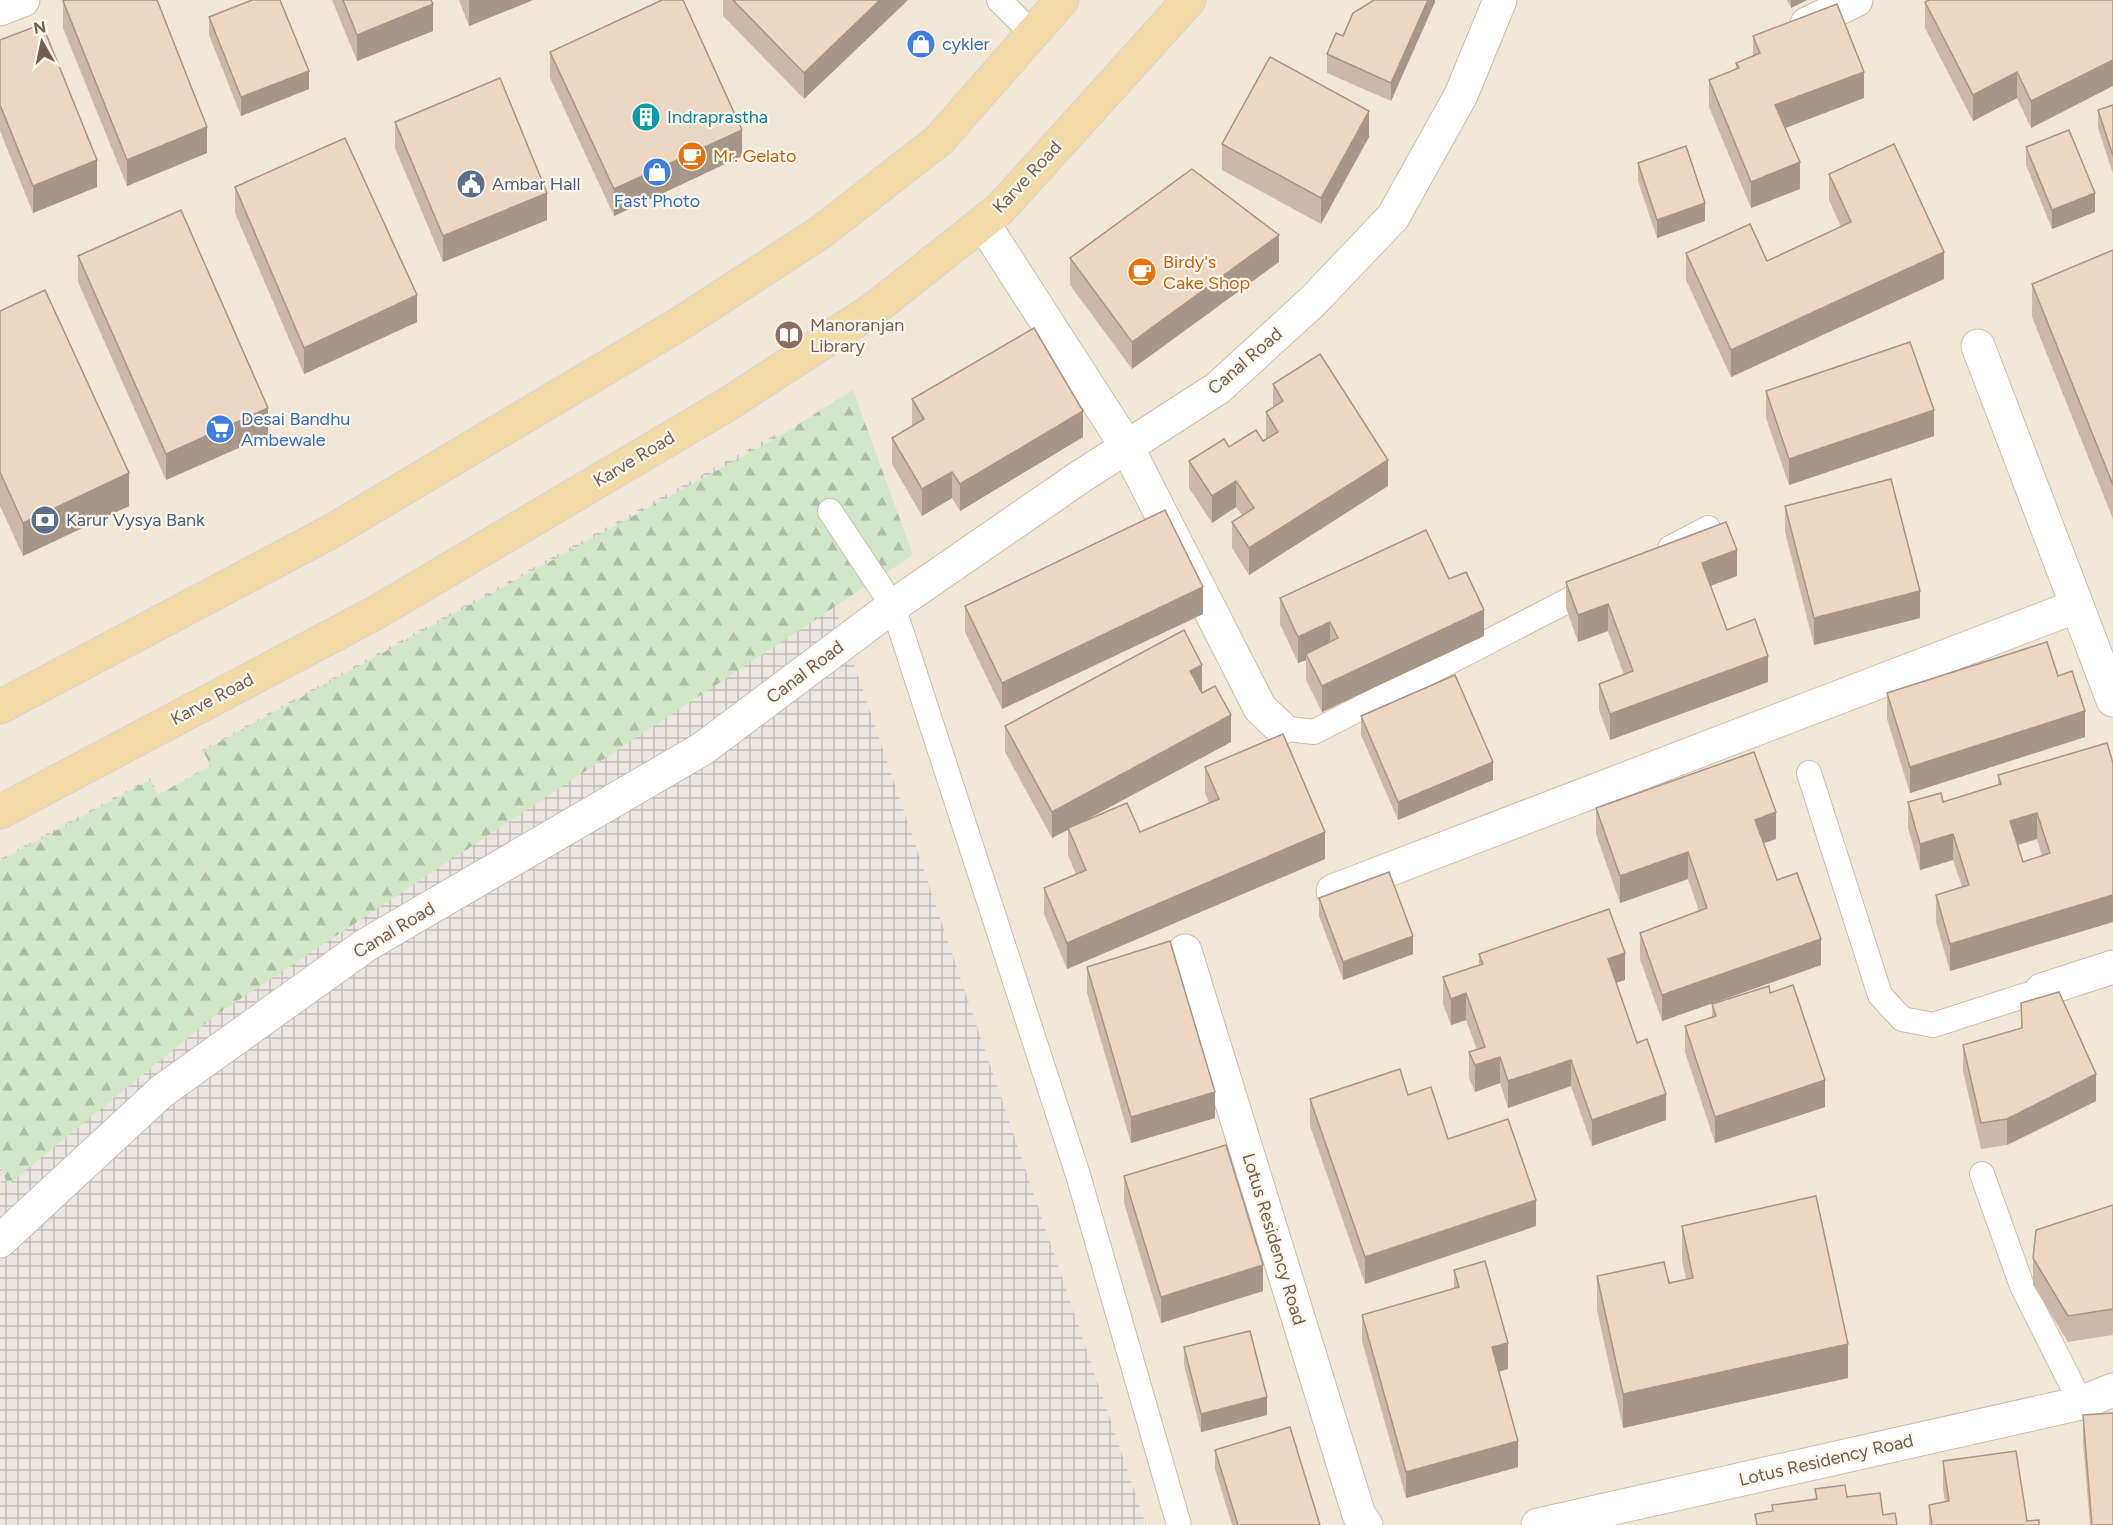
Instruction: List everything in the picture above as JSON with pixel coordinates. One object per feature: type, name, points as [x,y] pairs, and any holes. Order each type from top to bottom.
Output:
[{"type":"main road","points":[[0,706],[332,531],[681,323],[811,239],[939,140],[1062,0]]},
{"type":"main road","name":"Karve Road","points":[[0,812],[377,612],[728,404],[874,309],[1000,209],[1189,0]]},
{"type":"street","points":[[0,9],[23,0]]},
{"type":"street","name":"Canal Road","points":[[0,1241],[162,1091],[356,952],[702,749],[893,606],[1218,388],[1313,301],[1393,217],[1461,95],[1500,0]]},
{"type":"street","points":[[1807,24],[1856,0]]},
{"type":"street","points":[[983,222],[1127,447],[1260,708],[1281,728]]},
{"type":"street","points":[[1978,346],[2113,700]]},
{"type":"street","points":[[1333,891],[2077,606]]},
{"type":"street","name":"Lotus Residency Road","points":[[1185,951],[1359,1515],[1366,1525]]},
{"type":"street","points":[[2042,990],[2113,968]]},
{"type":"street","name":"Lotus Residency Road","points":[[1538,1525],[2081,1402],[2113,1390]]},
{"type":"lane","points":[[999,0],[1033,34]]},
{"type":"lane","points":[[830,511],[893,606],[1078,1175],[1179,1525]]},
{"type":"lane","points":[[1655,555],[1708,528]]},
{"type":"lane","points":[[1281,728],[1314,732],[1612,577]]},
{"type":"lane","points":[[1809,773],[1881,995],[1902,1019],[1933,1025],[2042,990]]},
{"type":"lane","points":[[1982,1174],[2022,1286],[2081,1402]]},
{"type":"shaded area","points":[[0,0],[2113,0],[2113,1525],[0,1525]]},
{"type":"shaded area","points":[[776,434],[1146,1525],[0,1525],[0,1194],[4,1188],[0,1178],[0,859],[150,778],[159,794],[210,765],[202,750]]},
{"type":"green space","points":[[853,390],[913,555],[216,1015],[8,1185],[0,1165],[0,861],[150,780],[158,795],[211,766],[203,751],[778,437]]},
{"type":"building","points":[[157,0],[207,127],[127,160],[63,1]]},
{"type":"building","points":[[252,0],[280,0],[309,71],[241,97],[209,17]]},
{"type":"building","points":[[343,0],[431,0],[433,4],[357,35]]},
{"type":"building","name":"Indraprastha","points":[[662,0],[683,0],[742,130],[614,189],[550,52]]},
{"type":"building","points":[[733,0],[880,0],[804,73]]},
{"type":"building","points":[[1374,0],[1428,0],[1391,83],[1327,54],[1336,33],[1343,36],[1353,13]]},
{"type":"building","points":[[1929,0],[2113,0],[2113,60],[2031,101],[2017,72],[1973,95],[1925,2]]},
{"type":"building","points":[[1837,4],[1864,72],[1775,105],[1800,162],[1751,182],[1709,80],[1739,68],[1736,63],[1760,53],[1753,36]]},
{"type":"building","points":[[42,24],[97,160],[33,186],[0,105],[0,40]]},
{"type":"building","points":[[1270,57],[1369,111],[1321,198],[1222,144]]},
{"type":"building","name":"Ambar Hall","points":[[500,78],[547,193],[443,236],[395,122]]},
{"type":"building","points":[[2113,105],[2113,156],[2098,110]]},
{"type":"building","points":[[2069,130],[2095,193],[2052,210],[2026,147]]},
{"type":"building","points":[[345,138],[417,295],[304,348],[235,187]]},
{"type":"building","points":[[1894,144],[1944,252],[1731,350],[1686,253],[1750,224],[1767,261],[1851,222],[1829,174]]},
{"type":"building","points":[[1686,146],[1705,203],[1657,220],[1638,163]]},
{"type":"building","points":[[1192,169],[1279,235],[1132,342],[1070,258]]},
{"type":"building","points":[[181,210],[268,408],[166,454],[78,256]]},
{"type":"building","points":[[2113,250],[2113,485],[2032,284]]},
{"type":"building","points":[[45,290],[129,473],[23,523],[0,472],[0,311]]},
{"type":"building","points":[[1034,328],[1083,411],[960,484],[952,472],[922,489],[892,438],[924,419],[912,399]]},
{"type":"building","points":[[1910,342],[1934,410],[1789,459],[1766,391]]},
{"type":"building","points":[[1320,354],[1388,460],[1249,548],[1232,522],[1254,508],[1236,481],[1212,496],[1189,461],[1224,439],[1229,447],[1256,430],[1263,441],[1278,432],[1266,412],[1283,401],[1273,384]]},
{"type":"building","points":[[1891,479],[1920,591],[1814,618],[1785,506]]},
{"type":"building","points":[[1165,510],[1203,587],[1002,683],[965,606]]},
{"type":"building","points":[[1726,522],[1737,550],[1702,563],[1727,630],[1755,619],[1768,656],[1610,714],[1599,684],[1633,671],[1608,604],[1578,615],[1566,582]]},
{"type":"building","points":[[1426,530],[1449,579],[1466,572],[1484,610],[1322,686],[1306,654],[1338,638],[1330,622],[1298,637],[1280,598]]},
{"type":"building","points":[[1184,630],[1202,665],[1190,671],[1202,693],[1215,686],[1231,715],[1052,812],[1005,726]]},
{"type":"building","points":[[2047,642],[2058,676],[2072,671],[2085,711],[1910,767],[1887,693]]},
{"type":"building","points":[[1455,675],[1493,762],[1398,802],[1361,716]]},
{"type":"building","points":[[1283,734],[1325,832],[1067,943],[1044,888],[1086,870],[1068,828],[1127,803],[1140,832],[1219,799],[1205,767]]},
{"type":"building","points":[[2107,743],[2113,763],[2113,895],[1950,944],[1936,895],[1969,885],[1953,834],[1920,844],[1908,802],[1941,793],[1943,802],[2001,784],[1998,775]],"holes":[[[2037,813],[2050,853],[2023,862],[2010,821]]]},
{"type":"building","points":[[1754,752],[1776,812],[1755,820],[1777,880],[1797,873],[1821,939],[1662,995],[1640,933],[1707,908],[1688,852],[1620,876],[1596,808]]},
{"type":"building","points":[[1389,872],[1413,936],[1343,962],[1319,898]]},
{"type":"building","points":[[1609,909],[1625,953],[1608,959],[1637,1043],[1647,1039],[1666,1094],[1592,1120],[1571,1060],[1508,1081],[1500,1057],[1475,1065],[1469,1052],[1485,1047],[1466,993],[1451,999],[1443,977],[1483,964],[1479,954]]},
{"type":"building","points":[[1170,941],[1215,1092],[1131,1117],[1087,967]]},
{"type":"building","points":[[1793,985],[1825,1080],[1715,1117],[1685,1026],[1716,1016],[1712,1004],[1769,986],[1770,993]]},
{"type":"building","points":[[2059,992],[2096,1074],[2007,1119],[1981,1123],[1963,1045],[2022,1028],[2021,1003]]},
{"type":"building","points":[[1400,1069],[1408,1095],[1431,1087],[1448,1139],[1508,1119],[1536,1200],[1365,1257],[1310,1099]]},
{"type":"building","points":[[1226,1145],[1263,1265],[1161,1297],[1124,1176]]},
{"type":"building","points":[[1816,1196],[1848,1344],[1623,1394],[1597,1276],[1664,1262],[1669,1283],[1693,1278],[1682,1226]]},
{"type":"building","points":[[2113,1205],[2113,1309],[2068,1316],[2033,1258],[2036,1230]]},
{"type":"building","points":[[1485,1261],[1508,1343],[1492,1347],[1518,1441],[1406,1472],[1362,1315],[1459,1287],[1454,1270]]},
{"type":"building","points":[[1250,1331],[1267,1397],[1201,1414],[1184,1347]]},
{"type":"building","points":[[2113,1413],[2113,1525],[2092,1525],[2083,1415]]},
{"type":"building","points":[[1290,1427],[1320,1525],[1238,1525],[1215,1450]]},
{"type":"building","points":[[2016,1451],[2027,1521],[2039,1520],[2039,1525],[1932,1525],[1929,1505],[1949,1501],[1943,1461]]},
{"type":"building","points":[[1845,1485],[1847,1497],[1880,1493],[1883,1515],[1895,1513],[1897,1525],[1757,1525],[1755,1514],[1773,1511],[1772,1505],[1817,1499],[1815,1489]]},
{"type":"place","name":"cykler","points":[[921,44]]},
{"type":"place","name":"Indraprastha","points":[[646,117]]},
{"type":"place","name":"Mr. Gelato","points":[[692,156]]},
{"type":"place","name":"Fast Photo","points":[[657,172]]},
{"type":"place","name":"Ambar Hall","points":[[471,184]]},
{"type":"place","name":"Birdy's Cake Shop","points":[[1142,272]]},
{"type":"place","name":"Manoranjan Library","points":[[789,335]]},
{"type":"place","name":"Desai Bandhu Ambewale","points":[[220,429]]},
{"type":"place","name":"Karur Vysya Bank","points":[[45,520]]}]
